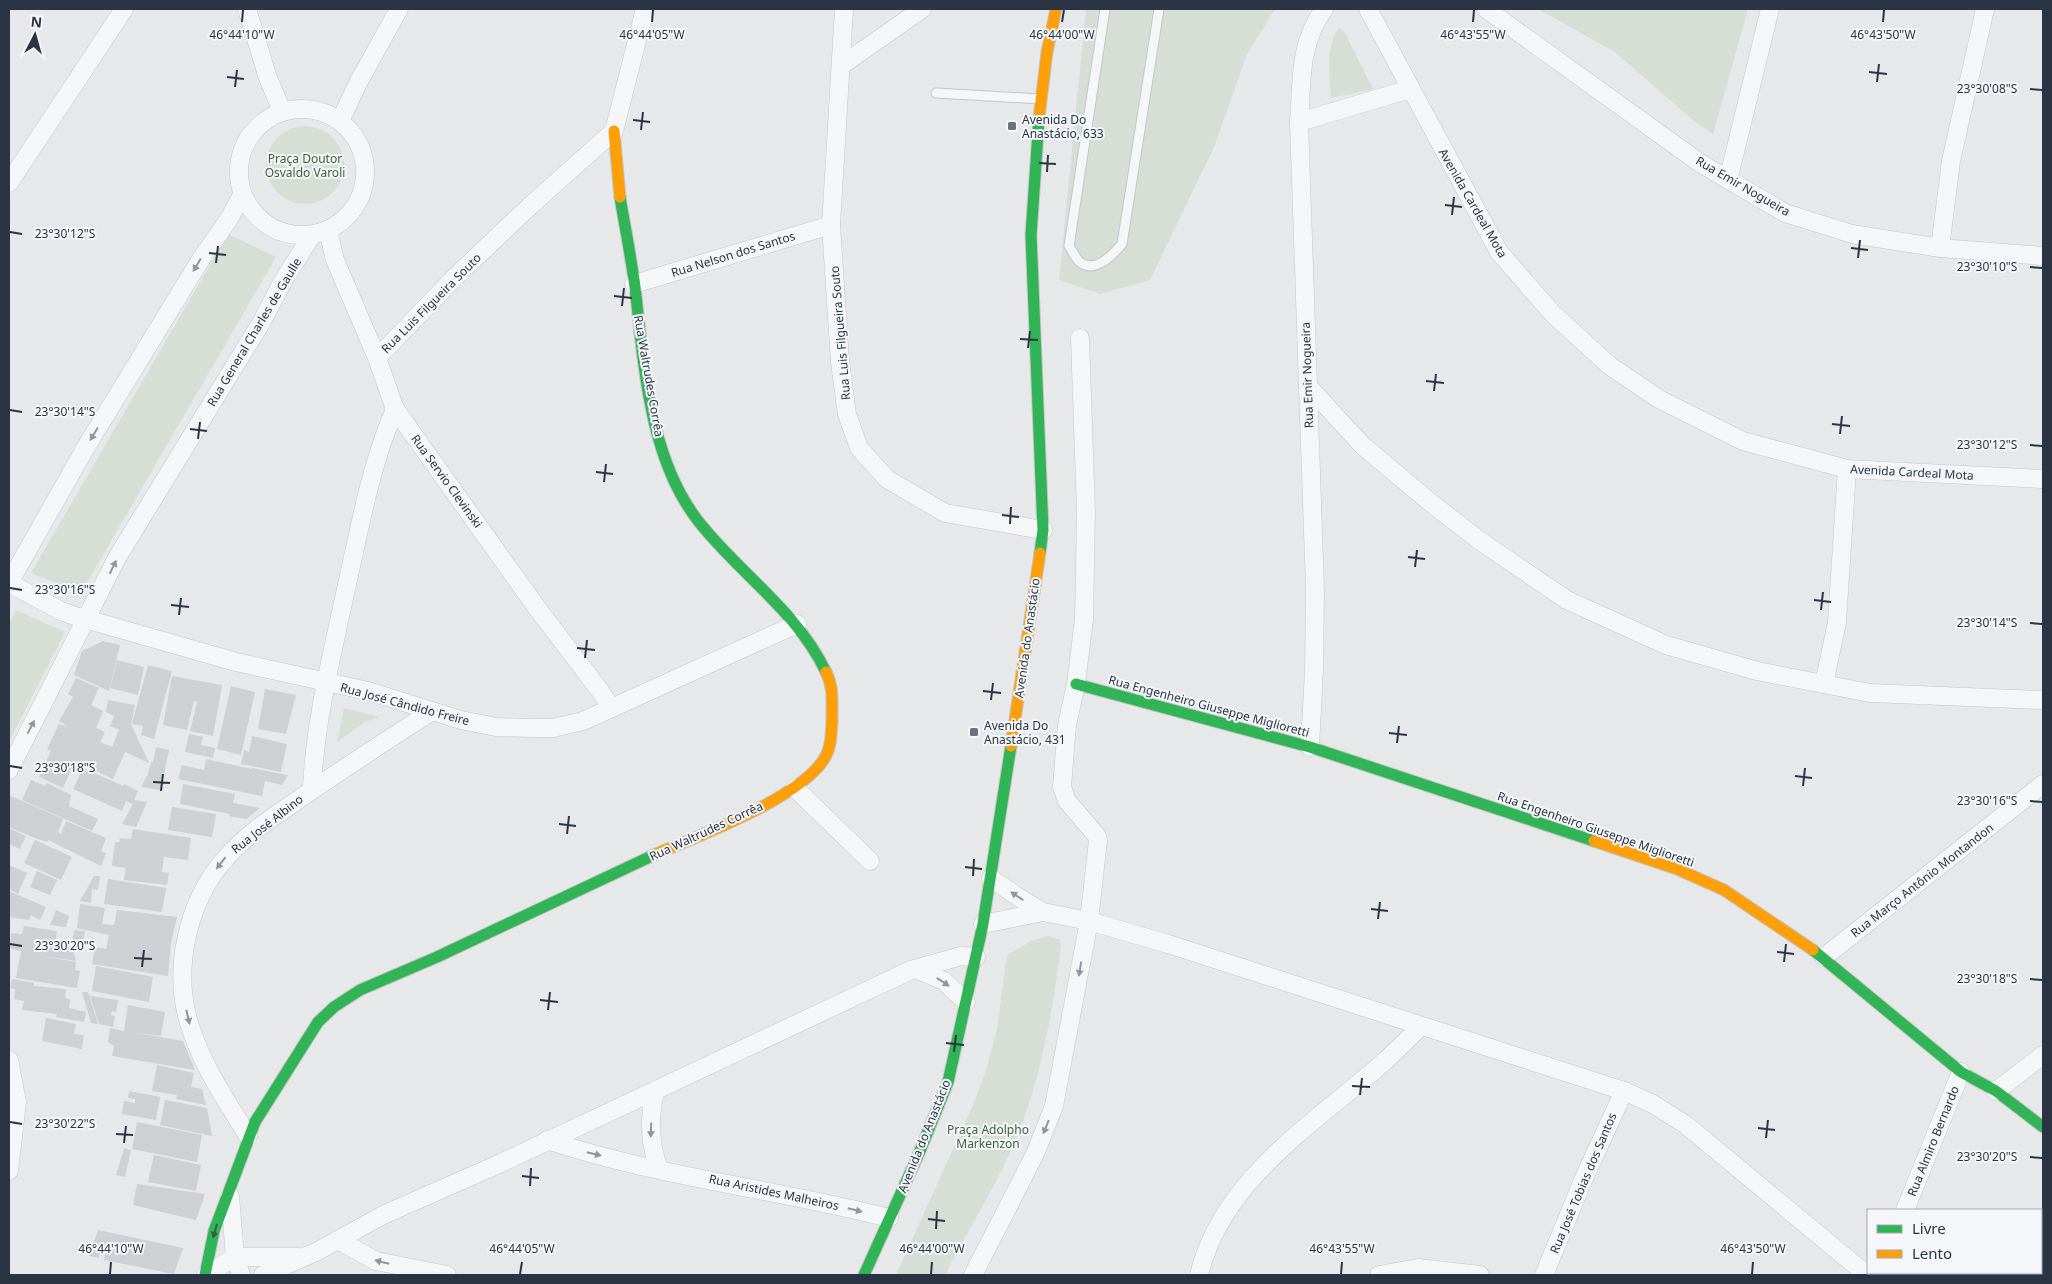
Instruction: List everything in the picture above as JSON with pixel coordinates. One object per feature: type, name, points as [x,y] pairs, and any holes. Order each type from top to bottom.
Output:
[{"type":"street","points":[[9,183],[124,9]]},
{"type":"street","points":[[248,9],[268,78],[282,111]]},
{"type":"street","points":[[340,121],[358,83],[400,9]]},
{"type":"street","points":[[614,131],[645,9]]},
{"type":"street","name":"Rua Luis Filgueira Souto","points":[[844,9],[831,225],[840,362],[847,414],[859,448],[887,479],[945,513],[1043,530]]},
{"type":"street","points":[[842,65],[922,9]]},
{"type":"street","name":"Avenida do Anastácio","points":[[864,1275],[920,1151],[948,1082],[992,878],[1043,530],[1031,235],[1036,143],[1047,52],[1056,9]]},
{"type":"street","name":"Rua Emir Nogueira","points":[[1310,747],[1314,670],[1315,590],[1299,122],[1305,51],[1312,26],[1324,9]]},
{"type":"street","name":"Avenida Cardeal Mota","points":[[1368,9],[1499,252],[1553,314],[1610,366],[1659,399],[1743,441],[1847,469],[2043,478]]},
{"type":"street","name":"Rua Emir Nogueira","points":[[1486,9],[1700,163],[1785,213],[1852,234],[1940,248],[2043,256]]},
{"type":"street","points":[[1728,180],[1770,9]]},
{"type":"street","points":[[1940,248],[1952,161],[1985,9]]},
{"type":"street","points":[[1299,122],[1410,89]]},
{"type":"street","points":[[302,108],[322,112],[340,121],[358,141],[366,166],[363,192],[349,215],[320,233],[283,233],[258,218],[242,195],[238,170],[244,144],[260,124],[282,111],[302,108]]},
{"type":"street","name":"Rua Waltrudes Corrêa","points":[[205,1275],[214,1231],[248,1136],[294,1057],[318,1022],[334,1008],[360,990],[437,958],[643,860],[731,822],[795,788],[811,776],[828,752],[832,724],[832,684],[818,655],[797,624],[699,522],[671,477],[657,432],[643,353],[618,185],[614,131]]},
{"type":"street","name":"Rua Luis Filgueira Souto","points":[[377,358],[455,277],[530,206],[614,131]]},
{"type":"street","points":[[9,583],[86,447],[201,258],[229,219],[242,195]]},
{"type":"street","name":"Rua Nelson dos Santos","points":[[634,284],[831,225]]},
{"type":"street","name":"Rua Servio Clevinski","points":[[320,233],[335,260],[377,358],[394,409],[611,708]]},
{"type":"street","name":"Rua General Charles de Gaulle","points":[[9,770],[118,556],[261,324],[283,281],[320,233]]},
{"type":"street","points":[[972,1275],[1035,1154],[1054,1106],[1089,921],[1097,836],[1066,801],[1062,787],[1067,725],[1076,684],[1084,619],[1086,560],[1080,338]]},
{"type":"street","points":[[1308,386],[1362,445],[1483,543],[1567,600],[1633,632],[1681,650],[1758,671],[1870,692],[1924,696],[2043,700]]},
{"type":"street","name":"Rua José Albino","points":[[312,788],[326,683],[368,485],[382,439],[394,409]]},
{"type":"street","points":[[1824,684],[1837,622],[1847,469]]},
{"type":"street","name":"Rua José Cândido Freire","points":[[9,583],[61,611],[85,619],[218,657],[368,691],[431,712],[496,727],[553,728],[583,721],[797,624]]},
{"type":"street","name":"Rua Engenheiro Giuseppe Miglioretti","points":[[1076,684],[1310,747],[1677,869],[1724,890],[1824,958],[1961,1072],[1996,1091],[2043,1127]]},
{"type":"street","name":"Rua José Albino","points":[[248,1136],[212,1079],[190,1024],[184,991],[183,965],[186,940],[193,913],[209,879],[224,859],[240,843],[312,788],[431,712]]},
{"type":"street","name":"Rua Março Antônio Montandon","points":[[1824,958],[2043,784]]},
{"type":"street","points":[[795,788],[870,861]]},
{"type":"street","points":[[992,878],[1018,897],[1044,912],[1089,921],[1168,944],[1624,1091],[1653,1104],[1686,1125],[1746,1172],[1867,1275]]},
{"type":"street","points":[[983,924],[1044,912]]},
{"type":"street","points":[[263,1275],[304,1258],[365,1224],[916,969],[961,956],[976,957]]},
{"type":"street","points":[[916,969],[944,981],[966,1002]]},
{"type":"street","points":[[1199,1275],[1204,1255],[1237,1196],[1289,1142],[1386,1060],[1422,1026]]},
{"type":"street","points":[[1996,1091],[2043,1054]]},
{"type":"street","points":[[9,1060],[17,1102],[9,1171]]},
{"type":"street","name":"Rua Almiro Bernardo","points":[[1905,1209],[1961,1072]]},
{"type":"street","points":[[655,1091],[651,1116],[651,1141],[659,1169]]},
{"type":"street","name":"Rua José Tobias dos Santos","points":[[1544,1275],[1584,1178],[1624,1091]]},
{"type":"street","name":"Rua Aristides Malheiros","points":[[547,1140],[578,1150],[659,1169],[832,1204],[889,1218]]},
{"type":"street","name":"Rua Waltrudes Corrêa","points":[[230,1188],[235,1257]]},
{"type":"street","points":[[338,1240],[376,1261],[446,1275]]},
{"type":"street","name":"Rua Waltrudes Corrêa","points":[[205,1275],[235,1257],[257,1255],[304,1258]]},
{"type":"street","points":[[235,1257],[241,1275]]},
{"type":"street","points":[[1380,1275],[1418,1268],[1480,1275]]},
{"type":"lane","points":[[1105,9],[1069,246],[1080,262],[1090,266],[1109,258],[1122,244],[1159,9]]},
{"type":"lane","points":[[936,93],[1041,99]]},
{"type":"green space","points":[[1086,9],[1275,9],[1246,56],[1215,145],[1150,280],[1100,294],[1059,280]]},
{"type":"green space","points":[[1538,9],[1748,9],[1713,134],[1694,121],[1615,52]]},
{"type":"green space","points":[[1339,28],[1345,33],[1373,89],[1331,98],[1330,53]]},
{"type":"green space","name":"Praça Doutor Osvaldo Varoli","points":[[305,126],[320,129],[337,143],[341,150],[344,165],[341,180],[327,197],[320,201],[305,204],[290,201],[273,187],[269,180],[266,165],[269,150],[283,133],[290,129]]},
{"type":"green space","points":[[228,234],[276,257],[81,593],[31,573]]},
{"type":"green space","points":[[16,610],[65,632],[9,742],[9,625]]},
{"type":"green space","points":[[344,709],[379,717],[365,722],[337,742]]},
{"type":"green space","name":"Praça Adolpho Markenzon","points":[[1048,936],[1060,940],[1061,946],[1050,1017],[1034,1087],[1011,1151],[945,1275],[896,1275],[973,1105],[986,1071],[997,1029],[1007,955],[1031,941]]},
{"type":"building","points":[[103,641],[120,645],[109,691],[74,675],[82,651]]},
{"type":"building","points":[[117,660],[144,667],[138,695],[110,688]]},
{"type":"building","points":[[148,665],[172,671],[154,739],[141,735],[143,726],[132,724]]},
{"type":"building","points":[[172,676],[222,685],[213,736],[190,731],[197,702],[194,701],[187,730],[163,725]]},
{"type":"building","points":[[76,678],[99,688],[91,705],[103,711],[96,728],[105,732],[100,742],[112,747],[119,730],[110,726],[114,716],[106,712],[108,700],[135,705],[131,724],[149,763],[125,752],[113,779],[75,761],[63,788],[39,777],[51,751],[47,749],[59,724],[67,726],[59,721],[73,697],[68,694]]},
{"type":"building","points":[[231,686],[255,692],[241,755],[217,749]]},
{"type":"building","points":[[265,689],[296,695],[286,734],[258,729]]},
{"type":"building","points":[[189,734],[203,737],[201,745],[215,748],[213,758],[185,752]]},
{"type":"building","points":[[252,736],[287,744],[281,772],[241,764],[244,750],[249,752]]},
{"type":"building","points":[[156,747],[169,750],[161,790],[141,787],[148,774],[151,762],[153,762]]},
{"type":"building","points":[[206,759],[288,775],[282,785],[265,781],[262,796],[178,779],[182,765],[204,770]]},
{"type":"building","points":[[83,768],[138,791],[134,800],[147,802],[136,827],[122,824],[133,804],[126,801],[122,811],[73,789]]},
{"type":"building","points":[[31,780],[45,786],[47,783],[71,795],[69,806],[98,819],[92,831],[22,800]]},
{"type":"building","points":[[183,784],[235,794],[233,803],[260,808],[246,819],[180,804]]},
{"type":"building","points":[[9,795],[63,819],[58,832],[61,834],[66,821],[106,838],[101,851],[106,853],[101,866],[48,840],[47,842],[35,838],[9,827]]},
{"type":"building","points":[[172,807],[216,814],[212,837],[168,830]]},
{"type":"building","points":[[9,828],[26,836],[20,849],[9,844]]},
{"type":"building","points":[[133,829],[191,838],[188,860],[164,857],[162,872],[169,873],[167,885],[124,880],[126,868],[112,866],[115,842],[119,842],[120,838],[131,839]]},
{"type":"building","points":[[35,840],[72,857],[61,880],[24,863]]},
{"type":"building","points":[[9,865],[27,873],[18,894],[9,889]]},
{"type":"building","points":[[37,871],[57,880],[50,895],[30,887]]},
{"type":"building","points":[[94,876],[100,876],[98,890],[92,889],[91,903],[80,901]]},
{"type":"building","points":[[108,879],[166,888],[162,912],[104,904]]},
{"type":"building","points":[[9,891],[46,907],[40,920],[31,915],[29,920],[9,917]]},
{"type":"building","points":[[80,904],[105,908],[102,924],[114,925],[117,910],[177,917],[171,943],[168,976],[92,964],[95,947],[106,949],[109,935],[77,928]]},
{"type":"building","points":[[56,910],[69,916],[66,927],[50,925]]},
{"type":"building","points":[[24,926],[57,931],[55,943],[72,945],[76,961],[31,954],[76,962],[75,970],[80,971],[77,988],[16,978],[21,951],[9,948],[11,933],[22,934]]},
{"type":"building","points":[[74,930],[85,931],[83,946],[72,944]]},
{"type":"building","points":[[96,966],[153,977],[149,1002],[92,991]]},
{"type":"building","points":[[12,979],[34,983],[34,986],[66,989],[65,998],[70,999],[69,1008],[86,1012],[84,1022],[56,1017],[57,1014],[22,1010],[24,1001],[14,999],[15,989],[10,988]]},
{"type":"building","points":[[82,992],[88,992],[98,1024],[91,1023]]},
{"type":"building","points":[[90,996],[118,1000],[116,1012],[112,1011],[111,1015],[115,1016],[113,1027],[99,1024]]},
{"type":"building","points":[[128,1005],[165,1012],[161,1036],[131,1032],[183,1041],[195,1070],[112,1056],[114,1046],[108,1042],[110,1028],[124,1031]]},
{"type":"building","points":[[46,1018],[76,1024],[74,1034],[84,1035],[82,1049],[42,1041]]},
{"type":"building","points":[[157,1065],[194,1073],[191,1087],[202,1089],[206,1105],[176,1099],[177,1095],[152,1091]]},
{"type":"building","points":[[129,1091],[160,1097],[156,1120],[122,1114],[124,1101],[135,1103],[135,1099],[128,1098]]},
{"type":"building","points":[[165,1100],[207,1108],[212,1136],[160,1125]]},
{"type":"building","points":[[137,1122],[202,1135],[197,1162],[132,1149]]},
{"type":"building","points":[[124,1148],[131,1150],[125,1177],[116,1175]]},
{"type":"building","points":[[154,1155],[201,1165],[196,1191],[148,1182]]},
{"type":"building","points":[[137,1184],[205,1194],[196,1220],[133,1205]]},
{"type":"building","points":[[98,1230],[183,1248],[174,1274],[104,1260],[107,1247],[101,1246],[99,1258],[89,1256]]},
{"type":"traffic: fast","points":[[1039,118],[1031,235],[1043,530],[1040,553]]},
{"type":"traffic: fast","points":[[620,197],[633,276],[646,379],[659,441],[669,470],[682,497],[699,522],[715,541],[784,611],[814,650],[826,672]]},
{"type":"traffic: fast","points":[[1076,684],[1310,747],[1594,841]]},
{"type":"traffic: fast","points":[[864,1275],[920,1151],[948,1082],[983,924],[1011,746]]},
{"type":"traffic: fast","points":[[205,1275],[214,1231],[255,1122],[318,1022],[334,1007],[360,990],[437,957],[656,854]]},
{"type":"traffic: fast","points":[[1813,950],[1961,1072],[1996,1091],[2043,1127]]},
{"type":"traffic: slow","points":[[1039,118],[1047,52],[1056,9]]},
{"type":"traffic: slow","points":[[614,131],[620,197]]},
{"type":"traffic: slow","points":[[1011,746],[1040,553]]},
{"type":"traffic: slow","points":[[656,854],[752,812],[801,783],[818,767],[828,751],[832,732],[832,692],[826,672]]},
{"type":"traffic: slow","points":[[1594,841],[1677,869],[1724,890],[1813,950]]},
{"type":"place","name":"Avenida Do Anastácio, 633","points":[[1012,126]]},
{"type":"place","name":"Avenida Do Anastácio, 431","points":[[974,732]]}]
